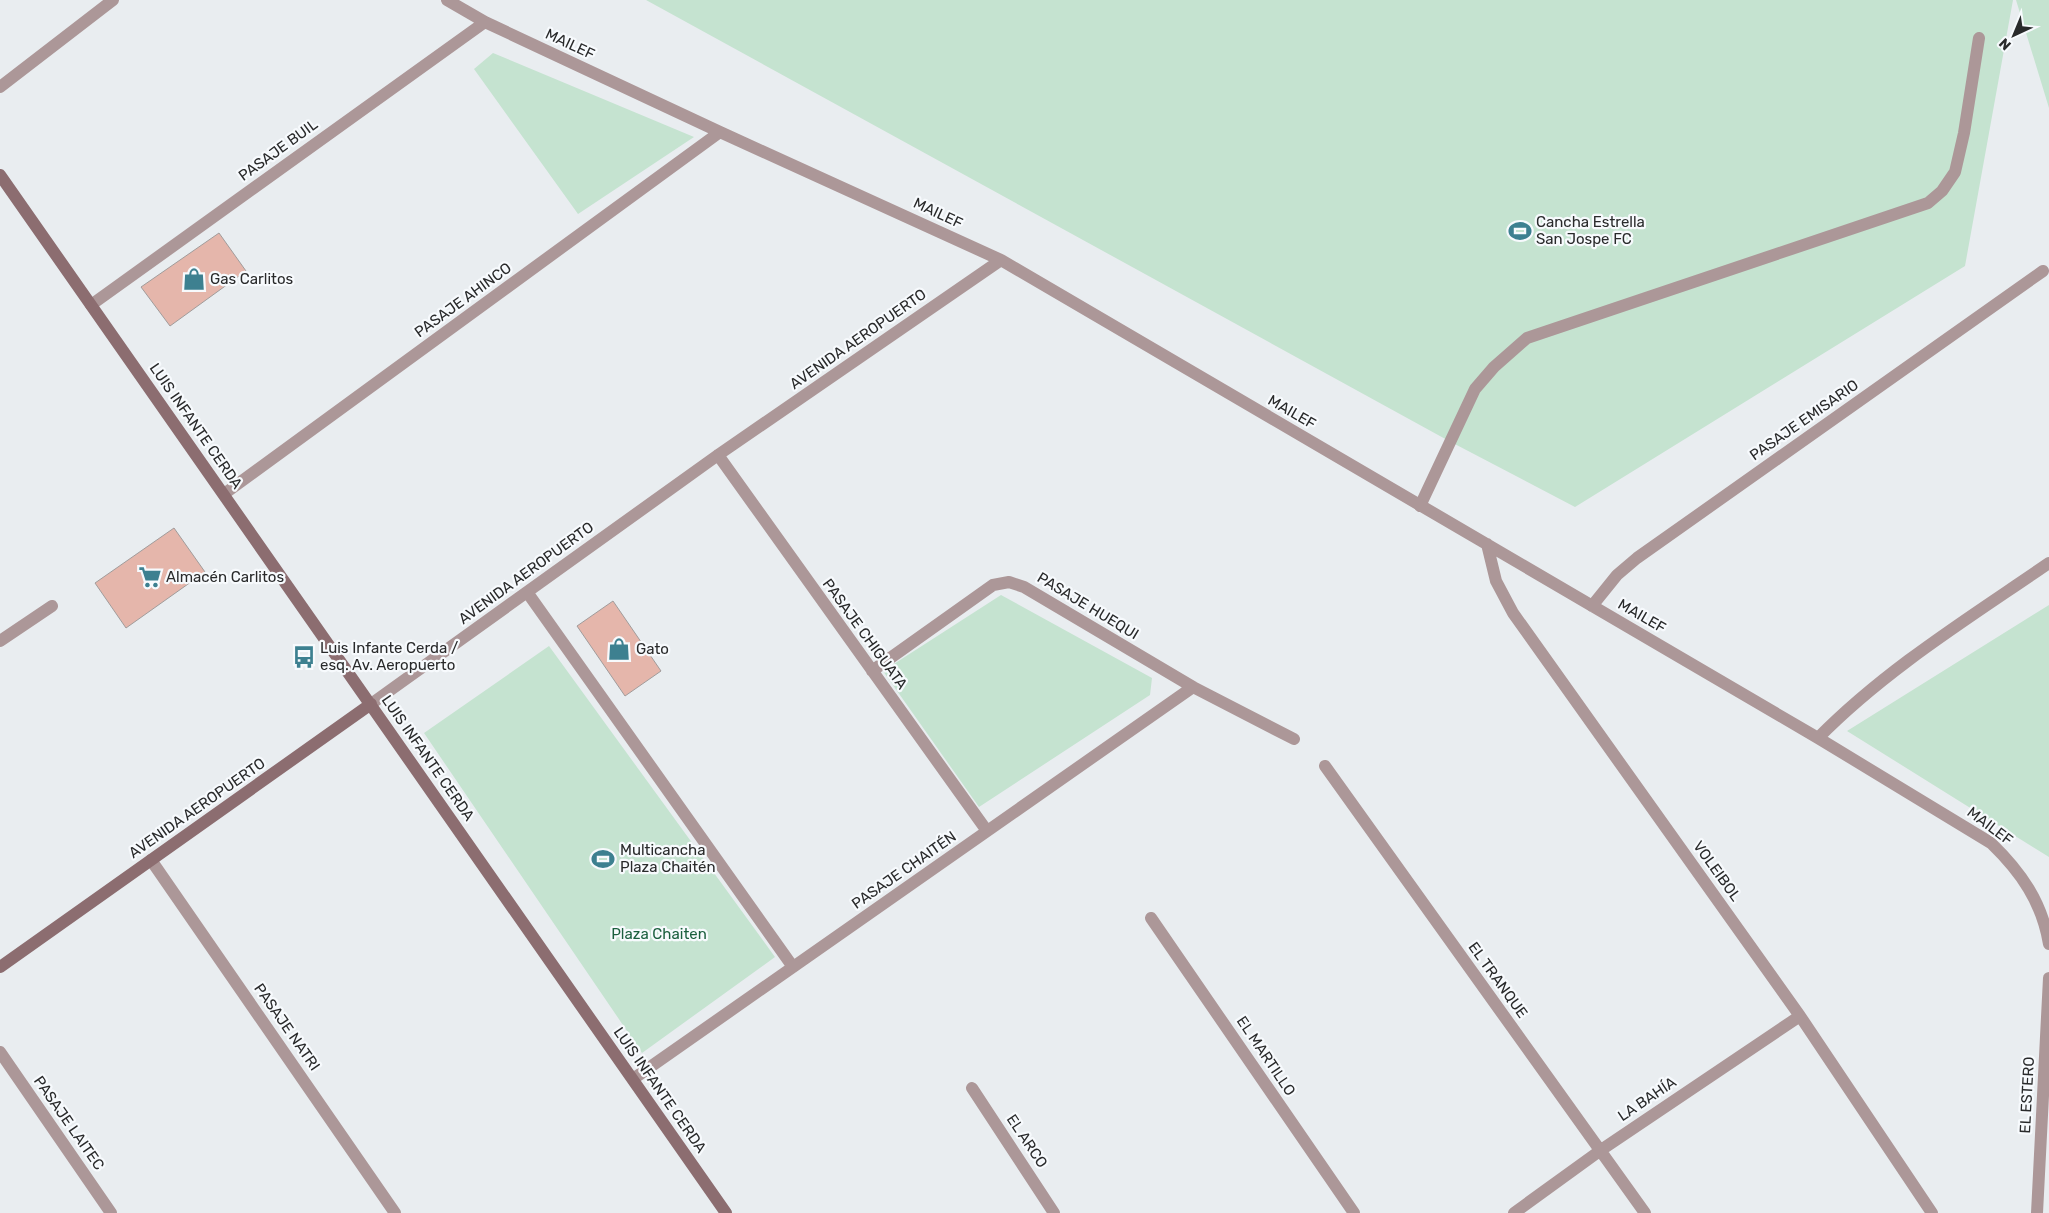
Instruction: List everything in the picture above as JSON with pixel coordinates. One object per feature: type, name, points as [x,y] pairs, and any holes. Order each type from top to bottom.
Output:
[{"type":"street","points":[[0,86],[113,0]]},
{"type":"street","name":"MAILEF","points":[[447,0],[485,22],[1001,260],[1818,738],[1991,843],[2012,863],[2029,888],[2039,908],[2049,944]]},
{"type":"street","name":"PASAJE BUIL","points":[[91,305],[485,22]]},
{"type":"street","points":[[1420,506],[1475,389],[1494,367],[1527,338],[1928,203],[1942,191],[1955,172],[1964,133],[1979,38]]},
{"type":"street","name":"PASAJE AHINCO","points":[[224,494],[720,132]]},
{"type":"street","name":"LUIS INFANTE CERDA","points":[[0,175],[726,1213]]},
{"type":"street","name":"AVENIDA AEROPUERTO","points":[[0,967],[718,455],[1001,260]]},
{"type":"street","name":"PASAJE EMISARIO","points":[[1592,606],[1617,575],[1637,558],[2043,271]]},
{"type":"street","name":"PASAJE CHIGUATA","points":[[718,455],[987,831]]},
{"type":"street","name":"VOLEIBOL","points":[[1487,544],[1496,580],[1513,614],[1800,1016],[1932,1213]]},
{"type":"street","points":[[1818,738],[1865,694],[1899,667],[2049,563]]},
{"type":"street","name":"PASAJE HUEQUI","points":[[872,671],[993,585],[1009,582],[1024,587],[1193,687],[1294,739]]},
{"type":"street","points":[[527,592],[793,967]]},
{"type":"street","points":[[0,641],[52,606]]},
{"type":"street","name":"PASAJE CHAITÉN","points":[[633,1079],[1193,687]]},
{"type":"street","name":"EL TRANQUE","points":[[1325,766],[1645,1213]]},
{"type":"street","name":"PASAJE NATRI","points":[[151,860],[395,1213]]},
{"type":"street","name":"EL MARTILLO","points":[[1151,918],[1354,1213]]},
{"type":"street","name":"EL ESTERO","points":[[2037,1213],[2049,978]]},
{"type":"street","name":"LA BAHÍA","points":[[1514,1213],[1601,1150],[1800,1016]]},
{"type":"street","name":"PASAJE LAITEC","points":[[0,1052],[111,1213]]},
{"type":"street","name":"EL ARCO","points":[[972,1088],[1054,1213]]},
{"type":"green space","points":[[646,0],[2013,0],[1965,266],[1575,507],[1449,441]]},
{"type":"green space","points":[[2016,0],[2049,0],[2049,108]]},
{"type":"green space","points":[[493,53],[694,137],[578,214],[474,69]]},
{"type":"green space","points":[[1001,595],[1152,678],[1150,695],[979,807],[883,671]]},
{"type":"green space","points":[[2049,605],[2049,857],[1847,731]]},
{"type":"green space","name":"Plaza Chaiten","points":[[549,646],[775,957],[642,1053],[424,733]]},
{"type":"building","name":"Gas Carlitos","points":[[219,233],[246,271],[170,326],[141,287]]},
{"type":"building","name":"Almacén Carlitos","points":[[174,528],[205,572],[126,628],[95,583]]},
{"type":"building","name":"Gato","points":[[613,601],[661,671],[625,696],[577,626]]},
{"type":"place","name":"Cancha Estrella San Jospe FC","points":[[1520,231]]},
{"type":"place","name":"Gas Carlitos","points":[[194,279]]},
{"type":"place","name":"Almacén Carlitos","points":[[150,577]]},
{"type":"place","name":"Gato","points":[[619,649]]},
{"type":"place","name":"Luis Infante Cerda / esq. Av. Aeropuerto","points":[[304,657]]},
{"type":"place","name":"Multicancha Plaza Chaitén","points":[[603,859]]}]
